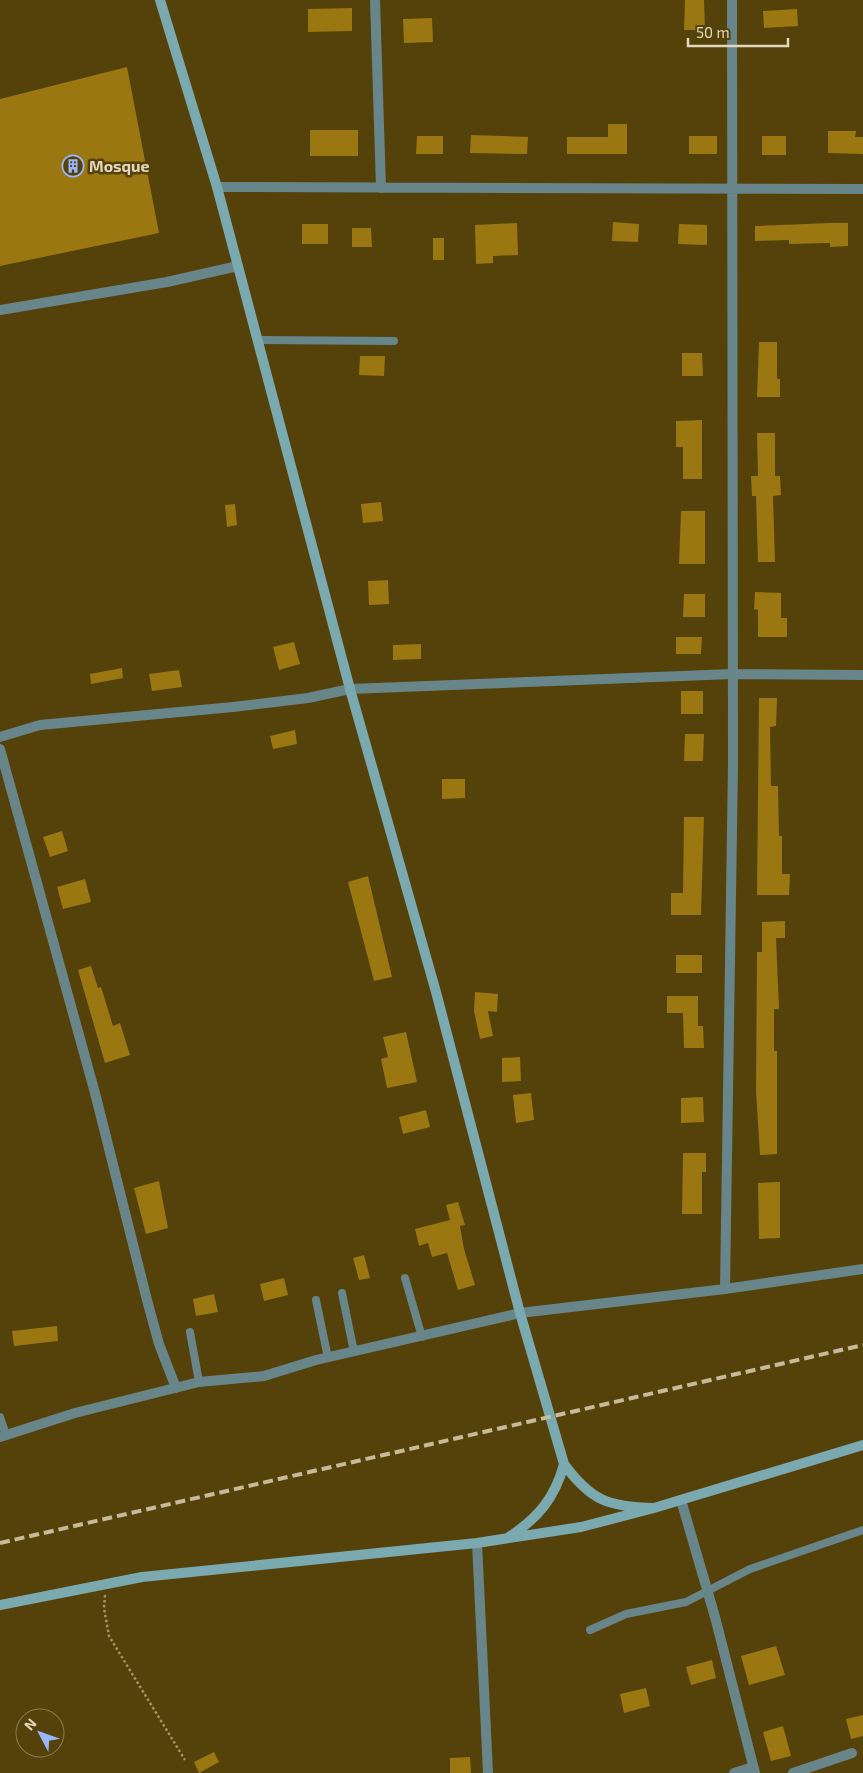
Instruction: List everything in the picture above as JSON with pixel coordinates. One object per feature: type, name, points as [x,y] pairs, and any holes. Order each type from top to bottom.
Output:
[{"type":"street","points":[[160,0],[238,266],[350,689],[436,992],[520,1313],[564,1464],[578,1483],[610,1503],[628,1507],[654,1508]]},
{"type":"street","points":[[375,0],[381,188]]},
{"type":"street","points":[[725,1289],[733,674],[732,0]]},
{"type":"street","points":[[216,187],[863,189]]},
{"type":"street","points":[[0,310],[167,282],[238,266]]},
{"type":"street","points":[[0,737],[40,725],[233,707],[308,698],[350,689],[733,674],[863,676]]},
{"type":"street","points":[[0,749],[96,1093],[147,1300],[176,1388]]},
{"type":"street","points":[[3,1436],[75,1413],[199,1382],[264,1376],[328,1358],[520,1313],[725,1289],[863,1269]]},
{"type":"street","points":[[0,1605],[106,1583],[224,1568],[477,1543],[581,1527],[654,1508],[863,1445]]},
{"type":"street","points":[[506,1538],[543,1510],[558,1484],[564,1464]]},
{"type":"street","points":[[681,1500],[708,1593],[754,1770],[734,1773]]},
{"type":"street","points":[[477,1543],[488,1773]]},
{"type":"street","points":[[793,1773],[852,1753]]},
{"type":"lane","points":[[258,340],[394,341]]},
{"type":"lane","points":[[405,1278],[422,1337]]},
{"type":"lane","points":[[342,1293],[354,1352]]},
{"type":"lane","points":[[316,1300],[328,1358]]},
{"type":"lane","points":[[190,1332],[199,1382]]},
{"type":"lane","points":[[0,1417],[3,1436]]},
{"type":"lane","points":[[590,1630],[626,1614],[686,1602],[708,1593],[750,1569],[863,1530]]},
{"type":"path","points":[[106,1583],[104,1608],[109,1636],[185,1760]]},
{"type":"building","points":[[685,0],[704,0],[705,30],[684,30]]},
{"type":"building","points":[[352,8],[352,31],[308,32],[308,9]]},
{"type":"building","points":[[797,9],[798,26],[764,28],[763,11]]},
{"type":"building","points":[[432,18],[433,42],[404,43],[403,19]]},
{"type":"building","name":"Mosque","points":[[127,67],[159,233],[0,266],[0,99]]},
{"type":"building","points":[[608,124],[627,124],[627,154],[567,154],[567,137],[608,137]]},
{"type":"building","points":[[310,130],[358,130],[358,156],[310,156]]},
{"type":"building","points":[[828,131],[856,131],[855,137],[863,137],[863,154],[828,153]]},
{"type":"building","points":[[471,135],[528,137],[527,154],[470,153]]},
{"type":"building","points":[[417,136],[443,136],[443,154],[416,154]]},
{"type":"building","points":[[689,136],[717,136],[717,154],[689,154]]},
{"type":"building","points":[[762,136],[786,136],[786,155],[762,155]]},
{"type":"building","points":[[613,222],[639,224],[638,242],[612,241]]},
{"type":"building","points":[[517,223],[518,255],[493,256],[493,263],[476,264],[475,225]]},
{"type":"building","points":[[848,223],[848,246],[830,247],[830,243],[789,244],[789,240],[755,241],[755,226]]},
{"type":"building","points":[[302,224],[328,224],[328,244],[302,244]]},
{"type":"building","points":[[679,224],[707,225],[707,245],[678,244]]},
{"type":"building","points":[[352,228],[371,228],[372,247],[352,247]]},
{"type":"building","points":[[433,238],[444,238],[444,260],[433,260]]},
{"type":"building","points":[[759,342],[777,342],[777,379],[780,379],[780,397],[757,397]]},
{"type":"building","points":[[682,353],[702,353],[703,376],[682,376]]},
{"type":"building","points":[[360,356],[385,356],[384,376],[359,375]]},
{"type":"building","points":[[702,420],[702,479],[683,479],[683,447],[676,447],[676,421]]},
{"type":"building","points":[[757,433],[775,433],[775,476],[780,476],[781,495],[773,496],[775,562],[758,562],[756,496],[752,496],[751,476],[758,476]]},
{"type":"building","points":[[381,502],[383,521],[363,523],[361,504]]},
{"type":"building","points":[[235,504],[237,525],[227,527],[225,505]]},
{"type":"building","points":[[681,511],[705,511],[705,564],[679,564]]},
{"type":"building","points":[[388,580],[389,604],[369,605],[368,581]]},
{"type":"building","points":[[755,592],[781,593],[781,618],[787,618],[787,637],[758,637],[758,610],[754,609]]},
{"type":"building","points":[[684,594],[705,594],[705,617],[683,617]]},
{"type":"building","points":[[676,637],[702,637],[701,654],[676,654]]},
{"type":"building","points":[[294,642],[300,664],[279,670],[273,647]]},
{"type":"building","points":[[421,644],[421,659],[393,660],[393,645]]},
{"type":"building","points":[[122,668],[123,678],[91,684],[90,674]]},
{"type":"building","points":[[179,670],[182,687],[152,691],[149,674]]},
{"type":"building","points":[[681,691],[703,691],[703,714],[681,714]]},
{"type":"building","points":[[759,698],[777,698],[776,726],[770,727],[771,786],[778,786],[779,836],[782,836],[782,874],[790,874],[789,895],[757,895]]},
{"type":"building","points":[[295,730],[297,744],[273,749],[270,736]]},
{"type":"building","points":[[685,734],[704,734],[703,761],[684,761]]},
{"type":"building","points":[[442,779],[465,779],[465,798],[442,799]]},
{"type":"building","points":[[684,817],[704,817],[701,915],[671,915],[671,893],[683,893]]},
{"type":"building","points":[[62,831],[68,851],[50,857],[43,837]]},
{"type":"building","points":[[368,876],[392,977],[374,981],[348,882]]},
{"type":"building","points":[[85,879],[91,902],[63,909],[57,887]]},
{"type":"building","points":[[785,921],[785,938],[776,938],[779,1009],[774,1009],[774,1051],[777,1051],[777,1154],[760,1155],[756,1091],[757,952],[762,952],[762,922]]},
{"type":"building","points":[[676,955],[702,955],[702,973],[676,973]]},
{"type":"building","points":[[91,966],[98,988],[101,987],[113,1026],[120,1023],[130,1055],[105,1063],[78,970]]},
{"type":"building","points":[[475,992],[498,994],[497,1012],[488,1011],[493,1036],[480,1039],[474,1011]]},
{"type":"building","points":[[667,996],[698,996],[698,1026],[703,1026],[704,1048],[684,1048],[683,1013],[667,1013]]},
{"type":"building","points":[[406,1032],[417,1082],[387,1088],[381,1059],[388,1057],[383,1037]]},
{"type":"building","points":[[520,1057],[521,1081],[502,1082],[502,1058]]},
{"type":"building","points":[[531,1093],[534,1120],[516,1123],[513,1095]]},
{"type":"building","points":[[703,1097],[704,1122],[681,1123],[681,1098]]},
{"type":"building","points":[[426,1110],[430,1127],[403,1134],[399,1117]]},
{"type":"building","points":[[683,1153],[706,1153],[706,1172],[702,1172],[702,1214],[682,1214]]},
{"type":"building","points":[[159,1181],[168,1228],[146,1234],[134,1188]]},
{"type":"building","points":[[780,1182],[780,1238],[759,1239],[758,1183]]},
{"type":"building","points":[[458,1202],[465,1225],[460,1226],[464,1249],[475,1285],[458,1290],[447,1253],[432,1257],[428,1243],[419,1246],[415,1229],[450,1220],[446,1205]]},
{"type":"building","points":[[364,1255],[370,1278],[359,1280],[353,1258]]},
{"type":"building","points":[[284,1278],[288,1295],[264,1301],[260,1284]]},
{"type":"building","points":[[214,1294],[218,1312],[196,1316],[193,1299]]},
{"type":"building","points":[[57,1326],[58,1341],[14,1346],[12,1331]]},
{"type":"building","points":[[776,1646],[785,1675],[749,1685],[741,1656]]},
{"type":"building","points":[[712,1660],[716,1678],[691,1685],[686,1667]]},
{"type":"building","points":[[646,1688],[650,1706],[624,1713],[620,1694]]},
{"type":"building","points":[[863,1715],[863,1736],[851,1739],[846,1719]]},
{"type":"building","points":[[783,1726],[791,1756],[771,1761],[763,1732]]},
{"type":"building","points":[[214,1752],[219,1762],[199,1773],[194,1762]]},
{"type":"building","points":[[470,1757],[471,1773],[450,1773],[450,1758]]},
{"type":"railway","points":[[0,1543],[863,1345]]},
{"type":"place","name":"Mosque","points":[[73,166]]}]
